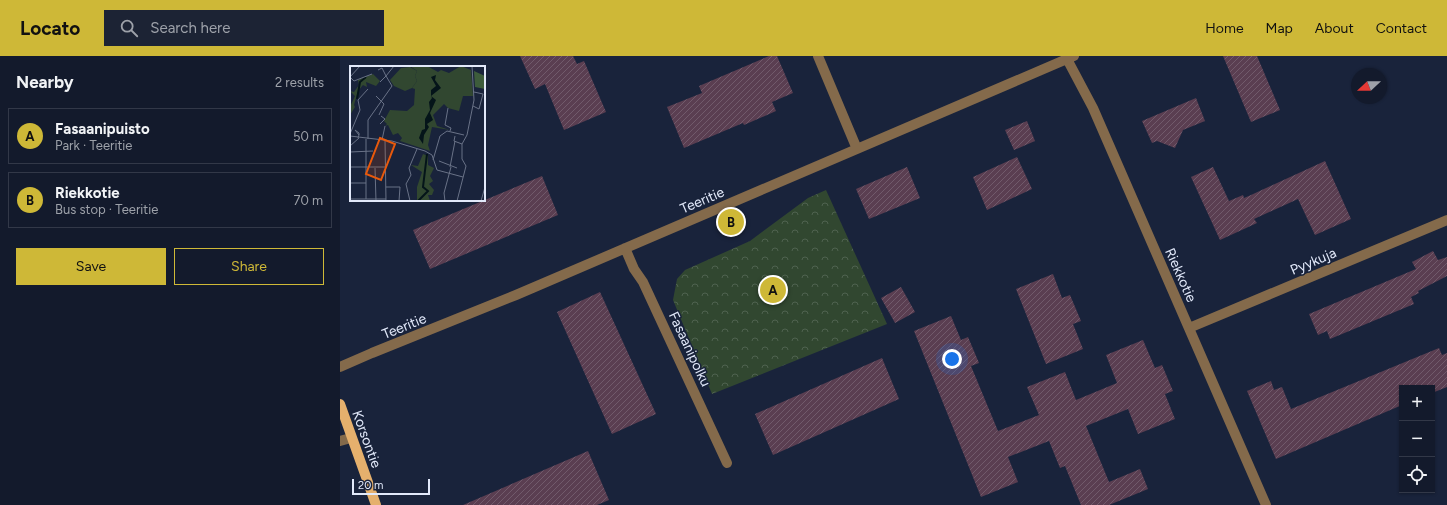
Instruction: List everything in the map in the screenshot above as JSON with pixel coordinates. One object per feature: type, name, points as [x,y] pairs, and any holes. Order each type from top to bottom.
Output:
[{"type":"main road","name":"Korsontie","points":[[340,404],[376,505]]},
{"type":"street","points":[[818,56],[857,149]]},
{"type":"street","name":"Teeritie","points":[[340,367],[516,295],[1070,57]]},
{"type":"street","name":"Riekkotie","points":[[1070,57],[1266,505]]},
{"type":"street","name":"Pyykuja","points":[[1189,328],[1447,220]]},
{"type":"street","name":"Fasaanipolku","points":[[625,248],[634,269],[643,282],[727,463]]},
{"type":"street","points":[[340,441],[351,438]]},
{"type":"green space","points":[[826,190],[887,324],[712,394],[673,300],[677,279],[685,270],[750,241],[808,198]]},
{"type":"building","points":[[520,56],[573,56],[577,64],[584,61],[606,112],[564,130],[545,84],[535,89]]},
{"type":"building","points":[[769,56],[777,56],[793,93],[772,102],[776,111],[684,148],[667,107],[702,93],[699,86]]},
{"type":"building","points":[[1223,56],[1257,56],[1280,110],[1251,122]]},
{"type":"building","points":[[1196,98],[1205,121],[1183,130],[1175,148],[1157,141],[1152,143],[1142,121]]},
{"type":"building","points":[[1027,121],[1035,141],[1014,150],[1005,130]]},
{"type":"building","points":[[1017,157],[1032,189],[987,210],[973,177]]},
{"type":"building","points":[[1325,161],[1351,219],[1315,235],[1298,199],[1254,219],[1257,223],[1220,240],[1191,177],[1213,167],[1229,201],[1243,195],[1244,198]]},
{"type":"building","points":[[907,167],[920,198],[869,219],[856,189]]},
{"type":"building","points":[[542,176],[558,215],[430,269],[413,230]]},
{"type":"building","points":[[1433,251],[1438,260],[1447,257],[1447,276],[1418,291],[1419,293],[1411,297],[1414,304],[1330,339],[1327,331],[1318,335],[1309,314],[1416,269],[1412,262]]},
{"type":"building","points":[[1053,274],[1062,298],[1070,295],[1081,321],[1073,324],[1083,349],[1046,364],[1016,289]]},
{"type":"building","points":[[901,287],[915,312],[895,323],[881,298]]},
{"type":"building","points":[[600,292],[656,414],[612,434],[557,312]]},
{"type":"building","points":[[951,316],[961,340],[968,337],[979,363],[971,366],[998,431],[1039,415],[1027,387],[1065,372],[1076,400],[1117,383],[1106,355],[1143,340],[1155,368],[1162,365],[1173,391],[1165,394],[1175,419],[1138,434],[1128,409],[1086,426],[1109,482],[1140,469],[1148,489],[1109,505],[1081,505],[1065,466],[1060,468],[1049,441],[1008,457],[1018,482],[981,497],[914,331]]},
{"type":"building","points":[[1439,348],[1442,355],[1447,353],[1447,387],[1435,392],[1435,385],[1399,385],[1399,406],[1276,459],[1247,391],[1271,381],[1274,390],[1282,387],[1291,409]]},
{"type":"building","points":[[882,358],[899,399],[773,455],[755,414]]},
{"type":"building","points":[[588,451],[609,500],[597,505],[463,505]]},
{"type":"place","name":"Riekkotie","points":[[731,222]]},
{"type":"place","name":"Fasaanipuisto","points":[[773,290]]}]
